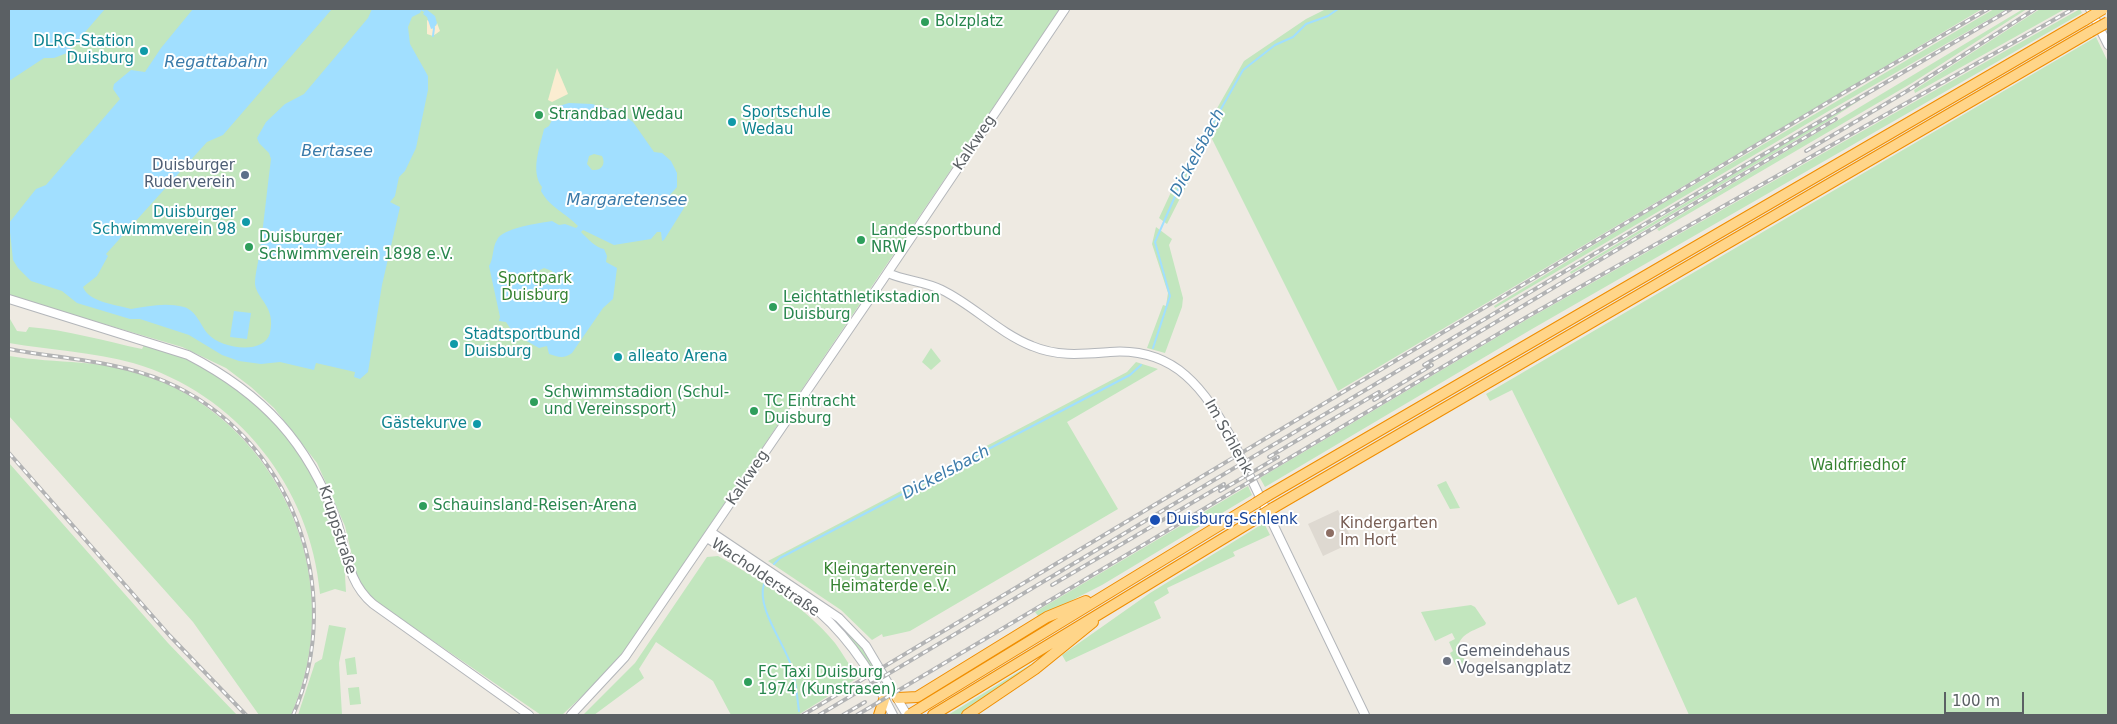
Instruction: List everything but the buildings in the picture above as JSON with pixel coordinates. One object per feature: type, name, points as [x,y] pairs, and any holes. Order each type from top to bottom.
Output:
[{"type":"highway","points":[[907,715],[1267,496],[2104,9]]},
{"type":"highway","points":[[934,714],[1273,508],[2108,22]]},
{"type":"highway","points":[[898,698],[917,697],[1047,617],[1101,596]]},
{"type":"highway","points":[[967,715],[1035,669],[1109,608]]},
{"type":"highway","points":[[907,715],[917,697]]},
{"type":"highway","points":[[879,715],[884,700]]},
{"type":"street","name":"Kalkweg","points":[[571,715],[625,657],[888,273],[1065,9]]},
{"type":"street","points":[[2090,9],[2108,45]]},
{"type":"street","name":"Im Schlenk","points":[[888,273],[942,290],[1032,346],[1070,355],[1115,352],[1138,353],[1158,358],[1188,376],[1208,399],[1233,442],[1365,715]]},
{"type":"street","name":"Kruppstraße","points":[[9,299],[175,350],[214,368],[246,390],[275,418],[310,462],[336,519],[350,574],[362,594],[372,604],[529,715]]},
{"type":"street","name":"Wacholderstraße","points":[[709,535],[839,618],[866,646],[907,715]]},
{"type":"street","name":"Wacholderstraße","points":[[709,535],[818,612],[847,642],[893,715]]},
{"type":"shaded area","name":"Kindergarten Im Hort","points":[[1338,510],[1353,542],[1323,556],[1308,524]]},
{"type":"green space","name":"Sportpark Duisburg","points":[[9,9],[1060,9],[625,650],[594,685],[562,715],[541,715],[375,601],[364,590],[357,577],[345,526],[317,463],[274,408],[251,387],[226,368],[182,347],[9,296]]},
{"type":"green space","points":[[1326,9],[1982,9],[1338,391],[1211,137],[1167,224],[1159,218],[1179,175],[1244,61],[1306,19]]},
{"type":"green space","points":[[1994,9],[2007,9],[1827,112],[1495,308],[1494,306],[1648,212]]},
{"type":"green space","points":[[2023,9],[2027,9],[1912,83],[1659,231],[1657,229]]},
{"type":"green space","points":[[2040,9],[2065,9],[1915,93],[1914,90]]},
{"type":"green space","points":[[2080,9],[2082,13],[1532,329],[1265,487],[1260,478],[1526,320]]},
{"type":"green space","name":"Waldfriedhof","points":[[2096,37],[2108,62],[2108,715],[1689,715],[1636,597],[1618,605],[1512,390],[1490,401],[1486,394]]},
{"type":"green space","points":[[1883,85],[1828,121],[1571,274],[1570,272]]},
{"type":"green space","points":[[1156,227],[1172,239],[1169,245],[1183,298],[1182,307],[1165,353],[1147,348],[1163,305],[1166,306],[1168,293],[1152,244]]},
{"type":"green space","points":[[10,319],[17,331],[26,332],[29,327],[43,328],[142,349],[145,343],[196,362],[236,385],[279,425],[313,473],[336,527],[343,554],[346,592],[335,589],[320,594],[314,555],[301,517],[284,482],[262,450],[235,421],[204,397],[170,377],[133,363],[87,354],[9,343]]},
{"type":"green space","points":[[931,348],[941,361],[931,370],[922,362]]},
{"type":"green space","points":[[9,356],[116,367],[151,377],[198,401],[237,433],[269,472],[293,516],[307,564],[312,615],[307,665],[291,715],[259,715],[193,622],[9,416]]},
{"type":"green space","name":"Kleingartenverein Heimaterde e.V.","points":[[1136,362],[1158,369],[1067,422],[1118,509],[910,631],[883,637],[882,634],[872,640],[841,610],[768,561],[1127,372]]},
{"type":"green space","points":[[9,463],[168,643],[237,715],[9,715]]},
{"type":"green space","points":[[1446,481],[1460,508],[1450,509],[1437,485]]},
{"type":"green space","points":[[1248,486],[1252,495],[1102,585],[1039,617],[1035,612]]},
{"type":"green space","points":[[1264,523],[1270,535],[1233,552],[1235,556],[1167,588],[1169,593],[1154,602],[1161,618],[1066,662],[1062,655],[1150,593]]},
{"type":"green space","points":[[718,556],[781,594],[810,617],[835,643],[859,677],[798,715],[731,715],[713,681],[656,642],[639,669],[644,678],[594,715],[583,715],[635,663],[707,557]]},
{"type":"green space","points":[[812,601],[847,632],[877,667],[872,670],[846,636]]},
{"type":"green space","points":[[1471,605],[1475,607],[1486,623],[1465,635],[1458,646],[1469,670],[1463,672],[1461,669],[1458,670],[1450,653],[1453,651],[1449,642],[1455,639],[1452,633],[1435,641],[1421,612]]},
{"type":"green space","points":[[329,625],[346,628],[339,663],[342,715],[298,715],[315,663],[322,659]]},
{"type":"green space","points":[[1059,647],[966,712],[961,715],[948,715]]},
{"type":"green space","points":[[355,657],[357,674],[347,675],[345,659]]},
{"type":"green space","points":[[359,687],[361,704],[350,705],[348,688]]},
{"type":"sand","points":[[427,20],[436,26],[437,23],[440,31],[433,36],[427,34]]},
{"type":"sand","points":[[557,68],[568,94],[552,102],[548,100]]},
{"type":"water","points":[[9,9],[105,9],[67,53],[54,58],[44,58],[9,81]]},
{"type":"water","points":[[193,9],[332,9],[223,135],[207,142],[106,254],[108,256],[97,276],[83,287],[86,292],[97,299],[131,309],[164,305],[184,307],[195,315],[208,334],[222,343],[242,347],[260,345],[270,333],[271,324],[268,310],[256,290],[255,284],[271,159],[269,153],[259,143],[257,138],[266,122],[285,104],[304,94],[368,18],[372,9],[422,9],[420,13],[412,17],[408,27],[410,44],[428,76],[428,90],[416,148],[405,171],[399,177],[395,196],[390,202],[400,207],[382,285],[368,372],[360,379],[354,377],[355,372],[316,363],[314,370],[280,362],[261,364],[239,361],[222,355],[189,335],[140,319],[130,319],[77,303],[62,291],[31,281],[13,260],[9,223],[36,189],[46,185],[120,99],[113,89],[114,84],[131,70],[145,72],[161,48]]},
{"type":"water","points":[[426,9],[435,16],[437,23],[431,29],[427,17],[423,14]]},
{"type":"water","name":"Margaretensee","points":[[569,103],[592,104],[617,111],[633,122],[654,152],[662,153],[671,161],[677,173],[677,187],[670,195],[680,198],[684,208],[662,241],[661,232],[657,232],[651,239],[614,245],[583,230],[581,232],[595,245],[604,249],[607,256],[606,262],[617,268],[613,299],[603,308],[572,353],[561,357],[549,354],[547,346],[539,348],[514,334],[506,322],[499,321],[500,317],[489,266],[495,243],[506,232],[552,221],[559,225],[565,224],[576,228],[578,226],[545,197],[538,181],[536,166],[544,129],[549,126],[559,106]],"holes":[[[594,154],[602,156],[603,164],[601,168],[592,170],[587,164],[589,156]],[[544,268],[552,271],[556,278],[550,285],[540,282],[537,276],[540,270]]]},
{"type":"water","points":[[234,311],[251,313],[247,339],[230,337]]},
{"type":"waterway","name":"Dickelsbach","points":[[1153,348],[1170,296],[1155,242],[1187,169],[1243,70],[1275,45],[1293,37],[1306,24],[1328,16],[1338,9]]},
{"type":"waterway","points":[[433,36],[434,28]]},
{"type":"waterway","name":"Dickelsbach","points":[[774,564],[780,558],[1130,375],[1141,365]]},
{"type":"waterway","name":"Dickelsbach","points":[[764,584],[763,594],[767,615],[792,668],[799,711]]},
{"type":"railway","points":[[803,715],[1850,89],[1988,9]]},
{"type":"railway","points":[[819,715],[1621,238],[2011,9]]},
{"type":"railway","points":[[1806,151],[1907,91],[2035,9]]},
{"type":"railway","points":[[857,715],[1525,318],[2073,9]]},
{"type":"railway","points":[[1424,365],[1836,119]]},
{"type":"railway","points":[[9,349],[107,364],[164,381],[208,406],[245,438],[275,477],[297,521],[310,569],[314,618],[308,667],[293,715]]},
{"type":"railway","points":[[1374,400],[1432,365]]},
{"type":"railway","points":[[1269,457],[1379,392]]},
{"type":"railway","points":[[9,453],[170,636],[246,715]]},
{"type":"railway","points":[[1220,491],[1278,457]]},
{"type":"railway","points":[[1052,585],[1224,484]]},
{"type":"railway","points":[[843,715],[865,702]]},
{"type":"place","name":"Bolzplatz","points":[[925,22]]},
{"type":"place","name":"DLRG-Station Duisburg","points":[[144,51]]},
{"type":"place","name":"Strandbad Wedau","points":[[539,115]]},
{"type":"place","name":"Sportschule Wedau","points":[[732,122]]},
{"type":"place","name":"Duisburger Ruderverein","points":[[245,175]]},
{"type":"place","name":"Duisburger Schwimmverein 98","points":[[246,222]]},
{"type":"place","name":"Landessportbund NRW","points":[[861,240]]},
{"type":"place","name":"Duisburger Schwimmverein 1898 e.V.","points":[[249,247]]},
{"type":"place","name":"Leichtathletikstadion Duisburg","points":[[773,307]]},
{"type":"place","name":"Stadtsportbund Duisburg","points":[[454,344]]},
{"type":"place","name":"alleato Arena","points":[[618,357]]},
{"type":"place","name":"Schwimmstadion (Schul- und Vereinssport)","points":[[534,402]]},
{"type":"place","name":"TC Eintracht Duisburg","points":[[754,411]]},
{"type":"place","name":"Gästekurve","points":[[477,424]]},
{"type":"place","name":"Schauinsland-Reisen-Arena","points":[[423,506]]},
{"type":"place","name":"Duisburg-Schlenk","points":[[1155,520]]},
{"type":"place","name":"Kindergarten Im Hort","points":[[1330,533]]},
{"type":"place","name":"Gemeindehaus Vogelsangplatz","points":[[1447,661]]},
{"type":"place","name":"FC Taxi Duisburg 1974 (Kunstrasen)","points":[[748,682]]},
{"type":"water label","name":"Regattabahn","points":[[216,63]]},
{"type":"water label","name":"Bertasee","points":[[337,152]]}]
